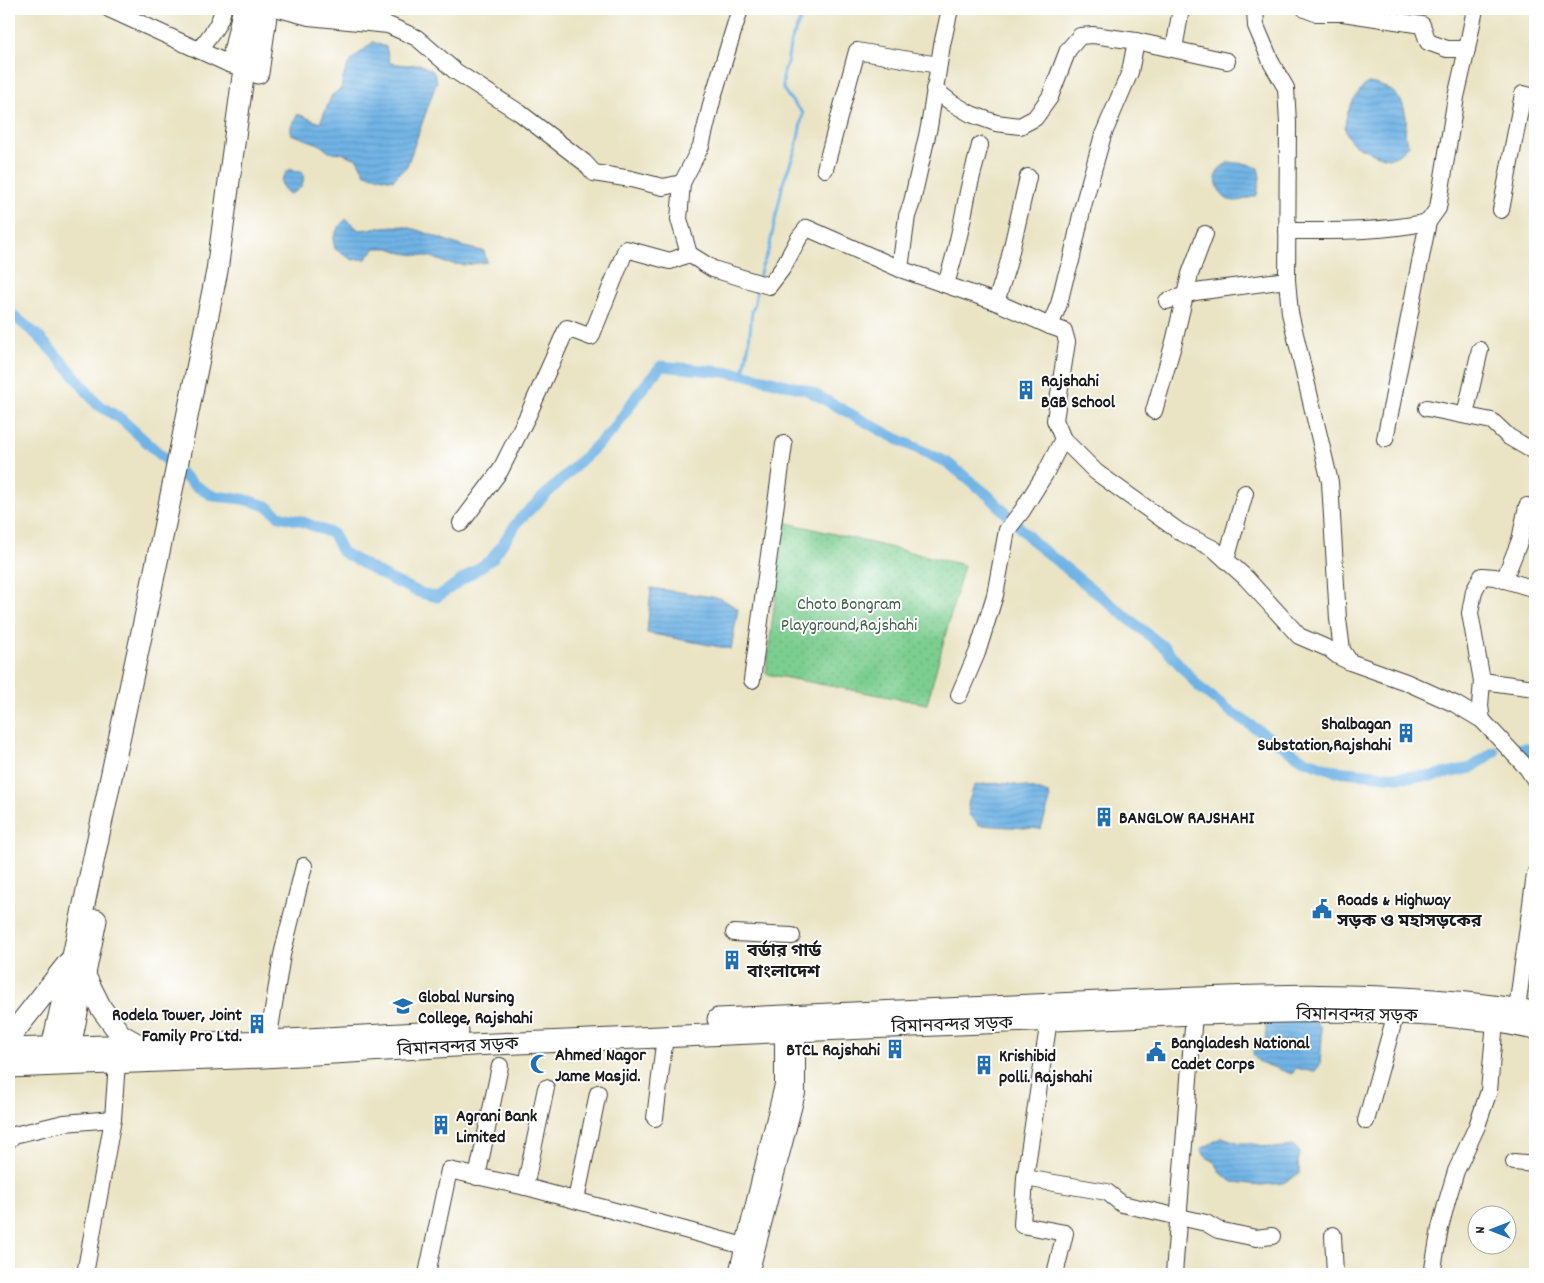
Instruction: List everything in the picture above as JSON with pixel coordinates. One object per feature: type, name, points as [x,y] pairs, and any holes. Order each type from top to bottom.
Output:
[{"type":"main road","points":[[185,458],[216,271],[236,66],[252,9]]},
{"type":"main road","points":[[61,1047],[85,976],[185,458],[230,273],[267,9]]},
{"type":"main road","points":[[61,1047],[73,956],[178,492]]},
{"type":"main road","points":[[9,1038],[73,956]]},
{"type":"main road","points":[[85,976],[101,1008],[121,1035],[137,1044]]},
{"type":"main road","name":"বিমানবন্দর সড়ক","points":[[9,1067],[264,1057],[472,1045],[790,1031],[876,1020],[1183,998],[1337,995],[1397,998],[1526,1011]]},
{"type":"main road","name":"বিমানবন্দর সড়ক","points":[[9,1049],[876,1020],[1050,1020],[1338,1011],[1445,1016],[1535,1029]]},
{"type":"street","points":[[109,9],[236,66],[240,9]]},
{"type":"street","points":[[199,50],[214,31],[223,9]]},
{"type":"street","points":[[279,9],[309,17],[388,25],[417,38],[455,71],[520,113],[584,162],[594,174],[631,179],[663,187],[682,183]]},
{"type":"street","points":[[740,9],[713,97],[701,146],[682,183],[679,219],[689,254],[713,269],[769,286],[778,275],[799,238],[808,228],[900,269],[946,283],[1064,331],[1067,342],[1055,420],[1063,439],[1096,472],[1180,532],[1214,549],[1273,607],[1299,636],[1329,649],[1350,662],[1406,682],[1454,704],[1482,720],[1527,768],[1535,780]]},
{"type":"street","points":[[900,269],[907,216],[929,127],[938,65],[950,9]]},
{"type":"street","points":[[1174,48],[1181,9]]},
{"type":"street","points":[[1255,9],[1256,26],[1272,64],[1286,88],[1288,123],[1287,280],[1290,313],[1330,482],[1338,625],[1342,650],[1350,662]]},
{"type":"street","points":[[1305,9],[1315,13],[1399,15],[1422,25],[1428,42],[1447,48],[1467,49]]},
{"type":"street","points":[[1385,439],[1428,222],[1438,208],[1456,97],[1475,9]]},
{"type":"street","points":[[934,89],[971,114],[996,123],[1020,126],[1035,118],[1050,97],[1068,50],[1080,36],[1136,41],[1227,61]]},
{"type":"street","points":[[1050,326],[1059,304],[1071,261],[1083,206],[1103,135],[1130,72],[1136,41]]},
{"type":"street","points":[[825,170],[857,51],[938,65]]},
{"type":"street","points":[[1501,210],[1523,94],[1535,97]]},
{"type":"street","points":[[946,283],[955,257],[967,196],[980,145]]},
{"type":"street","points":[[996,302],[1008,264],[1028,177]]},
{"type":"street","points":[[1287,231],[1358,230],[1405,227],[1428,222]]},
{"type":"street","points":[[1154,411],[1190,274],[1205,234]]},
{"type":"street","points":[[461,523],[500,471],[528,415],[567,328],[591,337],[626,249],[670,260],[689,254]]},
{"type":"street","points":[[1167,301],[1194,292],[1287,280]]},
{"type":"street","points":[[1465,415],[1480,350]]},
{"type":"street","points":[[1428,408],[1492,421],[1509,437],[1535,452]]},
{"type":"street","points":[[959,695],[976,653],[995,595],[1007,530],[1022,511],[1045,474],[1063,439]]},
{"type":"street","points":[[752,680],[784,444]]},
{"type":"street","points":[[1226,560],[1245,493]]},
{"type":"street","points":[[1504,580],[1520,540],[1526,506]]},
{"type":"street","points":[[1482,720],[1480,706],[1482,681],[1470,613],[1474,591],[1482,576],[1535,589]]},
{"type":"street","points":[[1482,681],[1535,688]]},
{"type":"street","points":[[268,1041],[282,955],[304,866]]},
{"type":"street","points":[[1526,1011],[1535,874]]},
{"type":"street","points":[[734,933],[792,936]]},
{"type":"street","points":[[1366,1122],[1396,1013]]},
{"type":"street","points":[[1174,1274],[1194,1014]]},
{"type":"street","points":[[1050,1020],[1025,1178],[1022,1224],[1065,1233],[1056,1274]]},
{"type":"street","points":[[1432,1274],[1447,1201],[1456,1171],[1477,1126],[1489,1091],[1495,1022]]},
{"type":"street","points":[[737,1274],[783,1085],[790,1031]]},
{"type":"street","points":[[750,1274],[797,1093],[790,1031]]},
{"type":"street","points":[[655,1118],[665,1036]]},
{"type":"street","points":[[85,1274],[113,1119],[117,1062]]},
{"type":"street","points":[[477,1177],[500,1066]]},
{"type":"street","points":[[525,1187],[546,1088]]},
{"type":"street","points":[[576,1200],[598,1093]]},
{"type":"street","points":[[9,1140],[14,1135],[64,1123],[113,1119]]},
{"type":"street","points":[[1514,1162],[1535,1164]]},
{"type":"street","points":[[427,1274],[449,1170],[576,1200],[744,1246]]},
{"type":"street","points":[[1025,1178],[1107,1192],[1122,1204],[1206,1223],[1218,1230],[1256,1238],[1272,1236]]},
{"type":"street","points":[[1333,1235],[1336,1274]]},
{"type":"green space","name":"Choto Bongram Playground,Rajshahi","points":[[784,522],[964,565],[927,704],[766,674]]},
{"type":"water","points":[[373,42],[386,47],[390,63],[419,64],[433,71],[437,81],[407,166],[393,180],[365,174],[357,159],[341,153],[329,152],[319,144],[291,134],[291,126],[298,114],[320,123],[332,95],[341,89],[345,72],[351,61]]},
{"type":"water","points":[[1368,83],[1389,89],[1399,98],[1405,110],[1405,135],[1409,145],[1400,153],[1390,158],[1357,146],[1349,138],[1345,128],[1350,106],[1359,92]]},
{"type":"water","points":[[1229,162],[1248,164],[1258,168],[1260,177],[1257,195],[1236,201],[1229,200],[1223,196],[1218,188],[1216,176],[1219,169]]},
{"type":"water","points":[[292,169],[302,171],[303,183],[297,191],[289,194],[283,188],[281,181],[287,171]]},
{"type":"water","points":[[346,219],[359,230],[395,226],[416,230],[464,247],[484,251],[487,262],[464,265],[446,263],[432,257],[402,253],[389,248],[375,248],[366,259],[353,260],[335,249],[333,239],[339,226]]},
{"type":"water","points":[[651,588],[720,598],[738,609],[731,649],[647,633]]},
{"type":"water","points":[[1003,783],[1027,787],[1049,794],[1050,800],[1041,829],[979,825],[969,815],[968,804],[974,786]]},
{"type":"water","points":[[1265,1020],[1311,1020],[1320,1026],[1322,1037],[1320,1065],[1314,1072],[1296,1068],[1292,1074],[1259,1062],[1253,1055],[1254,1049],[1265,1046]]},
{"type":"water","points":[[1222,1137],[1240,1143],[1274,1148],[1294,1146],[1300,1153],[1298,1163],[1300,1173],[1283,1183],[1261,1185],[1233,1182],[1222,1174],[1215,1163],[1205,1156],[1201,1149]]},
{"type":"waterway","points":[[759,277],[769,249],[783,183],[796,148],[803,113],[783,89],[783,73],[791,41],[805,9]]},
{"type":"waterway","points":[[743,374],[757,288]]},
{"type":"waterway","points":[[9,312],[37,335],[69,369],[97,404],[121,419],[194,485],[213,496],[243,499],[267,506],[279,516],[301,521],[333,534],[342,552],[392,580],[421,593],[437,597],[492,559],[519,520],[613,430],[637,395],[661,366],[743,374],[807,390],[893,437],[948,463],[989,496],[1037,545],[1165,648],[1199,687],[1234,714],[1302,759],[1335,771],[1398,777],[1432,776],[1471,768],[1494,752]]},
{"type":"waterway","points":[[1520,753],[1535,752]]},
{"type":"place","name":"Rajshahi BGB School","points":[[1026,390]]},
{"type":"place","name":"Shalbagan Substation,Rajshahi","points":[[1406,733]]},
{"type":"place","name":"BANGLOW RAJSHAHI","points":[[1104,817]]},
{"type":"place","name":"Roads & Highway সড়ক ও মহাসড়কের","points":[[1322,909]]},
{"type":"place","name":"বর্ডার গার্ড বাংলাদেশ","points":[[732,960]]},
{"type":"place","name":"Global Nursing College, Rajshahi","points":[[403,1006]]},
{"type":"place","name":"Rodela Tower, Joint Family Pro Ltd.","points":[[257,1024]]},
{"type":"place","name":"BTCL Rajshahi","points":[[895,1049]]},
{"type":"place","name":"Bangladesh National Cadet Corps","points":[[1156,1052]]},
{"type":"place","name":"Ahmed Nagor Jame Masjid.","points":[[540,1064]]},
{"type":"place","name":"Krishibid polli. Rajshahi","points":[[984,1065]]},
{"type":"place","name":"Agrani Bank Limited","points":[[441,1125]]}]
